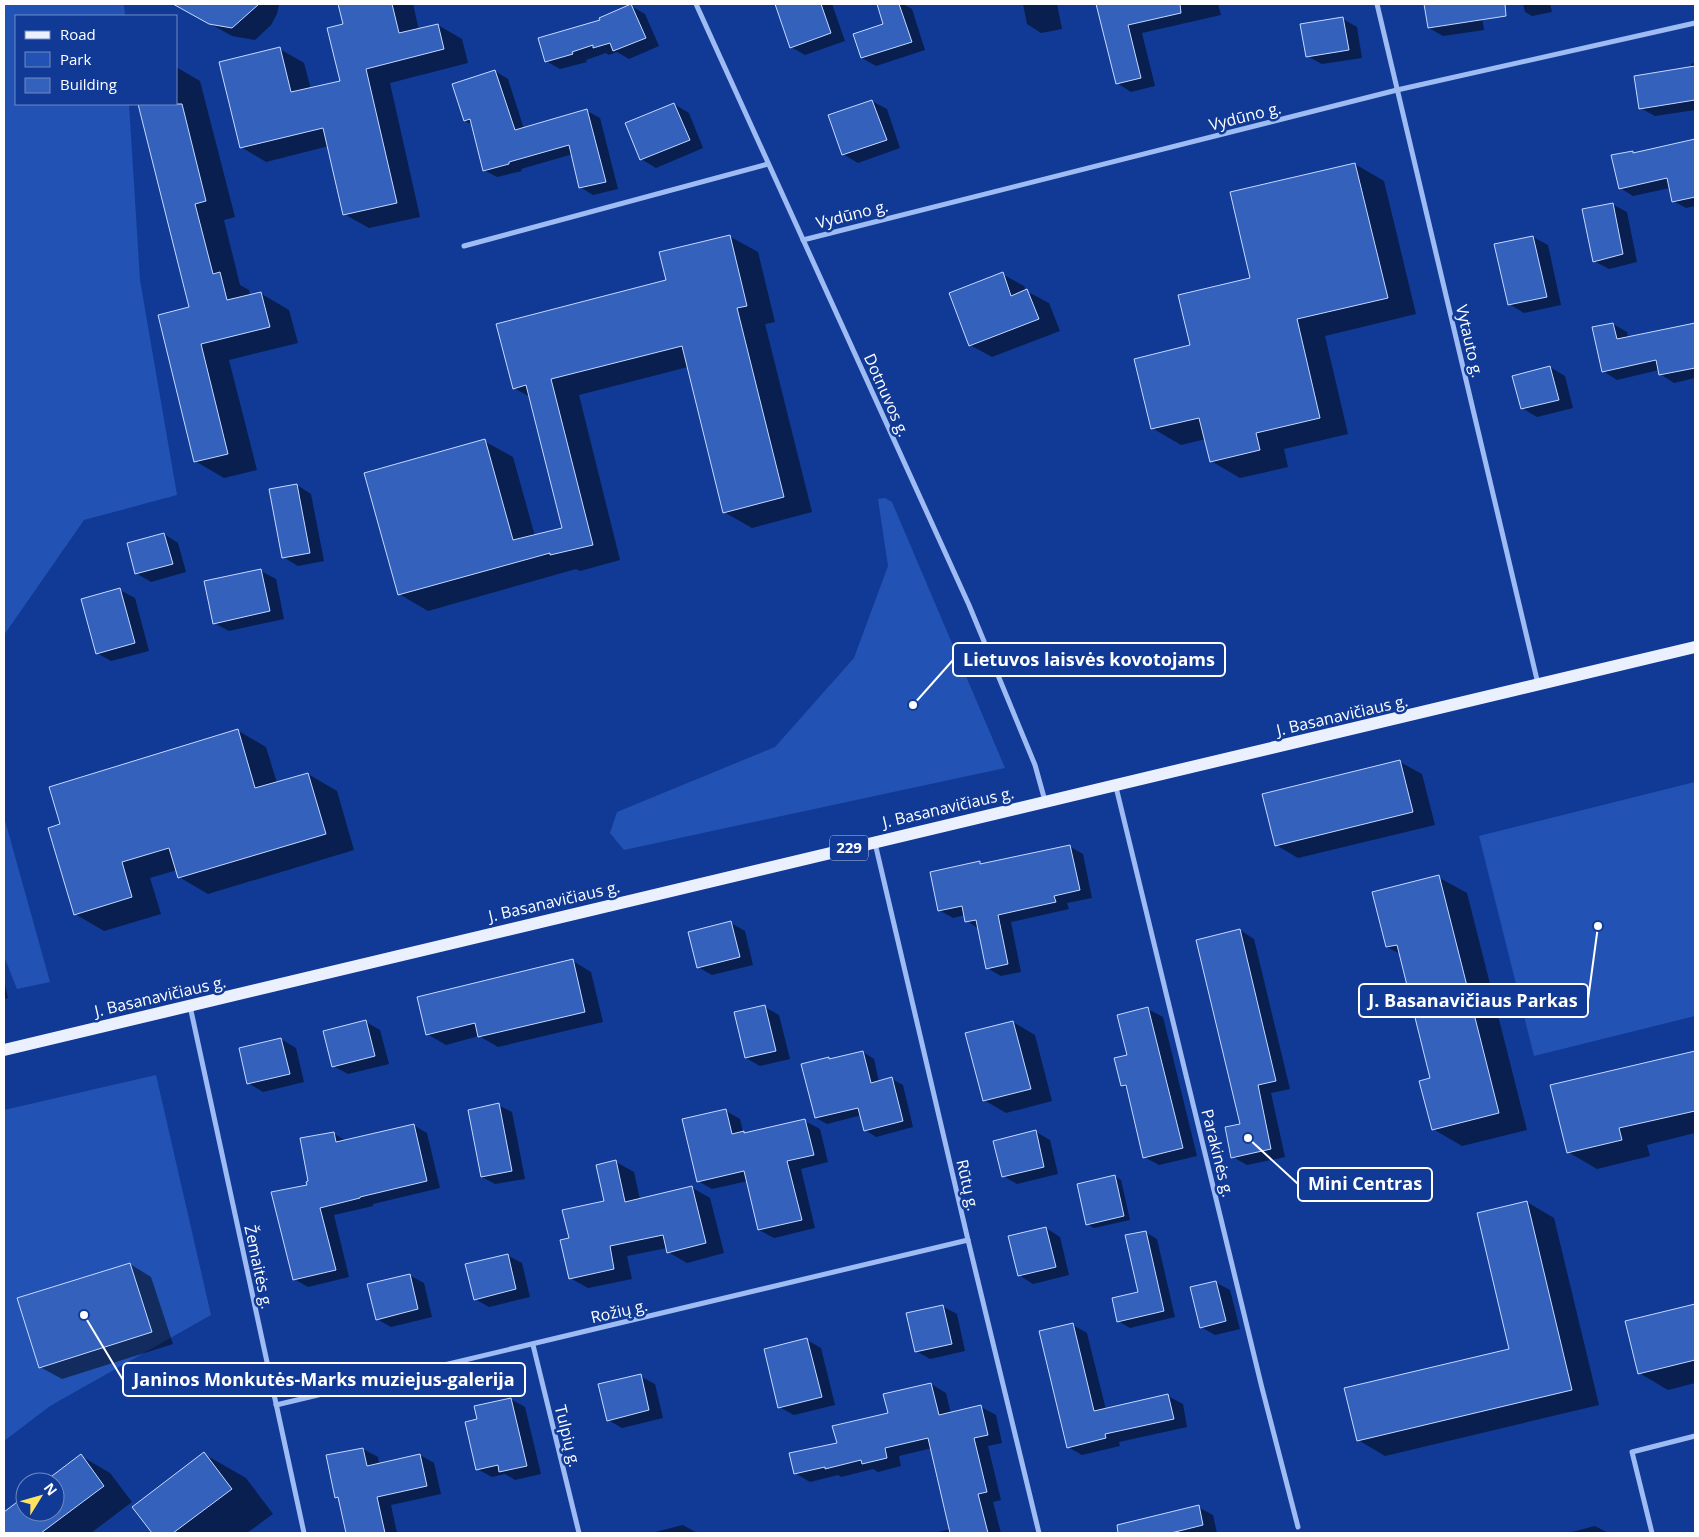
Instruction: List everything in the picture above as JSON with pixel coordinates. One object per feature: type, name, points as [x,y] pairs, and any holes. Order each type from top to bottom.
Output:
[{"type":"main road","name":"J. Basanavičiaus g.","points":[[4,1050],[1695,647]]},
{"type":"street","name":"Dotnuvos g.","points":[[696,4],[969,605],[1035,765],[1045,801]]},
{"type":"street","name":"Vytauto g.","points":[[1377,4],[1538,685]]},
{"type":"street","name":"Vydūno g.","points":[[803,240],[1397,90],[1695,23]]},
{"type":"street","points":[[464,246],[768,164]]},
{"type":"street","name":"Parakinės g.","points":[[1116,785],[1255,1359],[1298,1527]]},
{"type":"street","name":"Rūtų g.","points":[[874,842],[968,1240],[1040,1533]]},
{"type":"street","name":"Žemaitės g.","points":[[190,1005],[304,1533]]},
{"type":"street","name":"Rožių g.","points":[[276,1406],[968,1240]]},
{"type":"street","name":"Tulpių g.","points":[[533,1345],[579,1533]]},
{"type":"street","points":[[1652,1533],[1632,1452],[1695,1436]]},
{"type":"green space","points":[[4,4],[124,4],[125,15],[15,15],[15,105],[129,105],[140,280],[177,495],[84,520],[4,635]]},
{"type":"green space","points":[[885,498],[892,502],[1005,768],[624,850],[610,833],[617,812],[775,747],[854,658],[888,566],[878,499]]},
{"type":"green space","points":[[1695,782],[1695,1016],[1534,1056],[1479,836]]},
{"type":"green space","points":[[4,817],[50,982],[17,989],[4,956]]},
{"type":"green space","points":[[156,1075],[211,1315],[50,1406],[4,1441],[4,1110]]},
{"type":"building","points":[[173,4],[259,4],[232,28],[209,24]]},
{"type":"building","points":[[338,4],[392,4],[399,33],[438,24],[444,49],[366,69],[397,203],[343,215],[323,128],[240,148],[219,62],[280,47],[291,92],[340,81],[327,28],[343,24]]},
{"type":"building","points":[[631,4],[646,38],[613,51],[610,43],[593,48],[593,45],[572,52],[573,54],[545,62],[538,38],[600,20],[599,18]]},
{"type":"building","points":[[775,4],[821,4],[831,33],[790,48]]},
{"type":"building","points":[[877,4],[899,4],[912,42],[861,58],[853,34],[883,24]]},
{"type":"building","points":[[1096,4],[1180,4],[1181,13],[1128,25],[1141,78],[1116,84]]},
{"type":"building","points":[[1424,4],[1505,4],[1506,16],[1428,28]]},
{"type":"building","points":[[1343,17],[1349,50],[1306,57],[1300,24]]},
{"type":"building","points":[[1695,66],[1695,100],[1639,109],[1634,76]]},
{"type":"building","points":[[495,70],[515,130],[587,109],[606,182],[579,188],[569,145],[483,171],[470,119],[464,121],[452,84]]},
{"type":"building","points":[[872,100],[887,140],[842,155],[828,115]]},
{"type":"building","points":[[674,103],[690,140],[640,160],[625,123]]},
{"type":"building","points":[[182,104],[206,201],[195,204],[213,274],[220,272],[227,300],[261,292],[270,327],[201,344],[228,454],[194,462],[158,315],[189,307],[138,105]]},
{"type":"building","points":[[1695,139],[1695,197],[1672,202],[1667,178],[1619,189],[1611,155],[1633,151],[1633,153]]},
{"type":"building","points":[[1355,163],[1388,298],[1297,319],[1320,418],[1256,433],[1260,450],[1210,462],[1199,418],[1151,429],[1134,359],[1190,345],[1178,295],[1250,278],[1230,192]]},
{"type":"building","points":[[1613,203],[1623,254],[1593,262],[1582,209]]},
{"type":"building","points":[[730,235],[747,306],[737,308],[784,497],[723,513],[682,346],[551,379],[593,545],[550,555],[550,553],[398,595],[364,473],[485,439],[513,540],[562,528],[526,385],[513,389],[496,324],[666,280],[659,252]]},
{"type":"building","points":[[1533,236],[1547,297],[1508,305],[1494,244]]},
{"type":"building","points":[[1003,272],[1011,296],[1027,289],[1039,319],[969,346],[949,293]]},
{"type":"building","points":[[1613,323],[1617,339],[1695,323],[1695,368],[1659,375],[1656,360],[1602,372],[1592,327]]},
{"type":"building","points":[[1550,366],[1559,400],[1521,409],[1512,376]]},
{"type":"building","points":[[297,484],[310,553],[282,558],[269,489]]},
{"type":"building","points":[[164,533],[173,564],[135,574],[127,543]]},
{"type":"building","points":[[261,569],[270,611],[213,624],[204,581]]},
{"type":"building","points":[[120,588],[135,643],[96,654],[81,599]]},
{"type":"building","points":[[238,729],[255,788],[308,773],[326,834],[178,878],[169,848],[122,862],[132,897],[74,915],[48,828],[60,824],[49,787]]},
{"type":"building","points":[[1400,760],[1413,812],[1275,846],[1262,794]]},
{"type":"building","points":[[1070,845],[1080,890],[1054,896],[1056,902],[998,915],[1008,964],[986,969],[976,920],[965,922],[962,906],[938,911],[930,872],[980,861],[980,864]]},
{"type":"building","points":[[1439,875],[1499,1113],[1432,1130],[1419,1081],[1430,1078],[1397,945],[1386,947],[1372,892]]},
{"type":"building","points":[[731,921],[740,957],[697,968],[688,932]]},
{"type":"building","points":[[1240,929],[1276,1081],[1258,1085],[1271,1149],[1231,1158],[1225,1127],[1240,1124],[1196,940]]},
{"type":"building","points":[[573,959],[585,1012],[478,1037],[475,1023],[426,1035],[417,997]]},
{"type":"building","points":[[765,1005],[776,1051],[745,1058],[734,1012]]},
{"type":"building","points":[[1148,1007],[1183,1148],[1143,1158],[1126,1085],[1121,1086],[1114,1058],[1127,1055],[1117,1015]]},
{"type":"building","points":[[366,1020],[375,1056],[332,1067],[323,1031]]},
{"type":"building","points":[[1013,1021],[1031,1089],[983,1101],[965,1033]]},
{"type":"building","points":[[281,1038],[290,1074],[247,1084],[239,1048]]},
{"type":"building","points":[[863,1051],[871,1083],[892,1077],[903,1121],[864,1131],[858,1108],[815,1118],[801,1064]]},
{"type":"building","points":[[1695,1051],[1695,1111],[1619,1128],[1622,1140],[1567,1153],[1550,1085]]},
{"type":"building","points":[[499,1103],[512,1171],[481,1177],[468,1110]]},
{"type":"building","points":[[726,1109],[732,1134],[805,1119],[814,1155],[787,1161],[802,1220],[758,1230],[744,1171],[697,1182],[682,1119]]},
{"type":"building","points":[[414,1124],[427,1181],[320,1208],[336,1270],[293,1280],[271,1192],[307,1185],[306,1182],[308,1181],[300,1138],[334,1132],[336,1142]]},
{"type":"building","points":[[1036,1130],[1044,1167],[1002,1177],[993,1141]]},
{"type":"building","points":[[616,1160],[625,1202],[692,1186],[706,1243],[667,1253],[663,1235],[610,1246],[614,1269],[569,1279],[560,1240],[569,1238],[562,1210],[604,1201],[596,1165]]},
{"type":"building","points":[[1115,1175],[1124,1216],[1086,1225],[1077,1184]]},
{"type":"building","points":[[1527,1201],[1572,1390],[1357,1441],[1344,1388],[1509,1349],[1477,1213]]},
{"type":"building","points":[[1046,1227],[1056,1267],[1018,1276],[1008,1236]]},
{"type":"building","points":[[1146,1231],[1164,1311],[1117,1322],[1112,1298],[1138,1292],[1125,1235]]},
{"type":"building","points":[[508,1254],[516,1289],[474,1300],[465,1264]]},
{"type":"building","points":[[130,1263],[152,1332],[39,1368],[17,1298]]},
{"type":"building","points":[[410,1274],[418,1309],[376,1320],[367,1284]]},
{"type":"building","points":[[1216,1281],[1226,1321],[1200,1328],[1190,1287]]},
{"type":"building","points":[[1695,1304],[1695,1360],[1638,1374],[1625,1321]]},
{"type":"building","points":[[943,1305],[952,1344],[915,1352],[906,1313]]},
{"type":"building","points":[[1073,1323],[1094,1411],[1168,1394],[1174,1419],[1105,1434],[1106,1438],[1067,1448],[1039,1331]]},
{"type":"building","points":[[807,1338],[822,1397],[778,1408],[764,1349]]},
{"type":"building","points":[[641,1374],[649,1410],[607,1421],[598,1384]]},
{"type":"building","points":[[931,1383],[939,1415],[981,1405],[988,1435],[974,1438],[987,1492],[978,1494],[988,1533],[950,1533],[928,1438],[885,1448],[887,1458],[862,1464],[861,1460],[794,1474],[789,1453],[837,1443],[832,1426],[888,1413],[883,1394]]},
{"type":"building","points":[[511,1398],[527,1466],[499,1472],[498,1465],[476,1470],[465,1422],[477,1419],[474,1406]]},
{"type":"building","points":[[363,1448],[367,1466],[420,1454],[427,1486],[377,1497],[385,1533],[346,1533],[338,1497],[335,1498],[326,1455]]},
{"type":"building","points":[[204,1452],[232,1489],[173,1533],[152,1533],[132,1507]]},
{"type":"building","points":[[81,1454],[104,1486],[65,1515],[65,1472],[57,1472]]},
{"type":"building","points":[[15,1504],[15,1522],[56,1522],[41,1533],[4,1533],[4,1512]]},
{"type":"building","points":[[1199,1505],[1203,1525],[1171,1533],[1118,1533],[1117,1525]]},
{"type":"place","name":"Lietuvos laisvės kovotojams","points":[[913,705]]},
{"type":"place","name":"J. Basanavičiaus Parkas","points":[[1598,926]]},
{"type":"place","name":"Mini Centras","points":[[1248,1138]]},
{"type":"place","name":"Janinos Monkutės-Marks muziejus-galerija","points":[[84,1315]]}]
